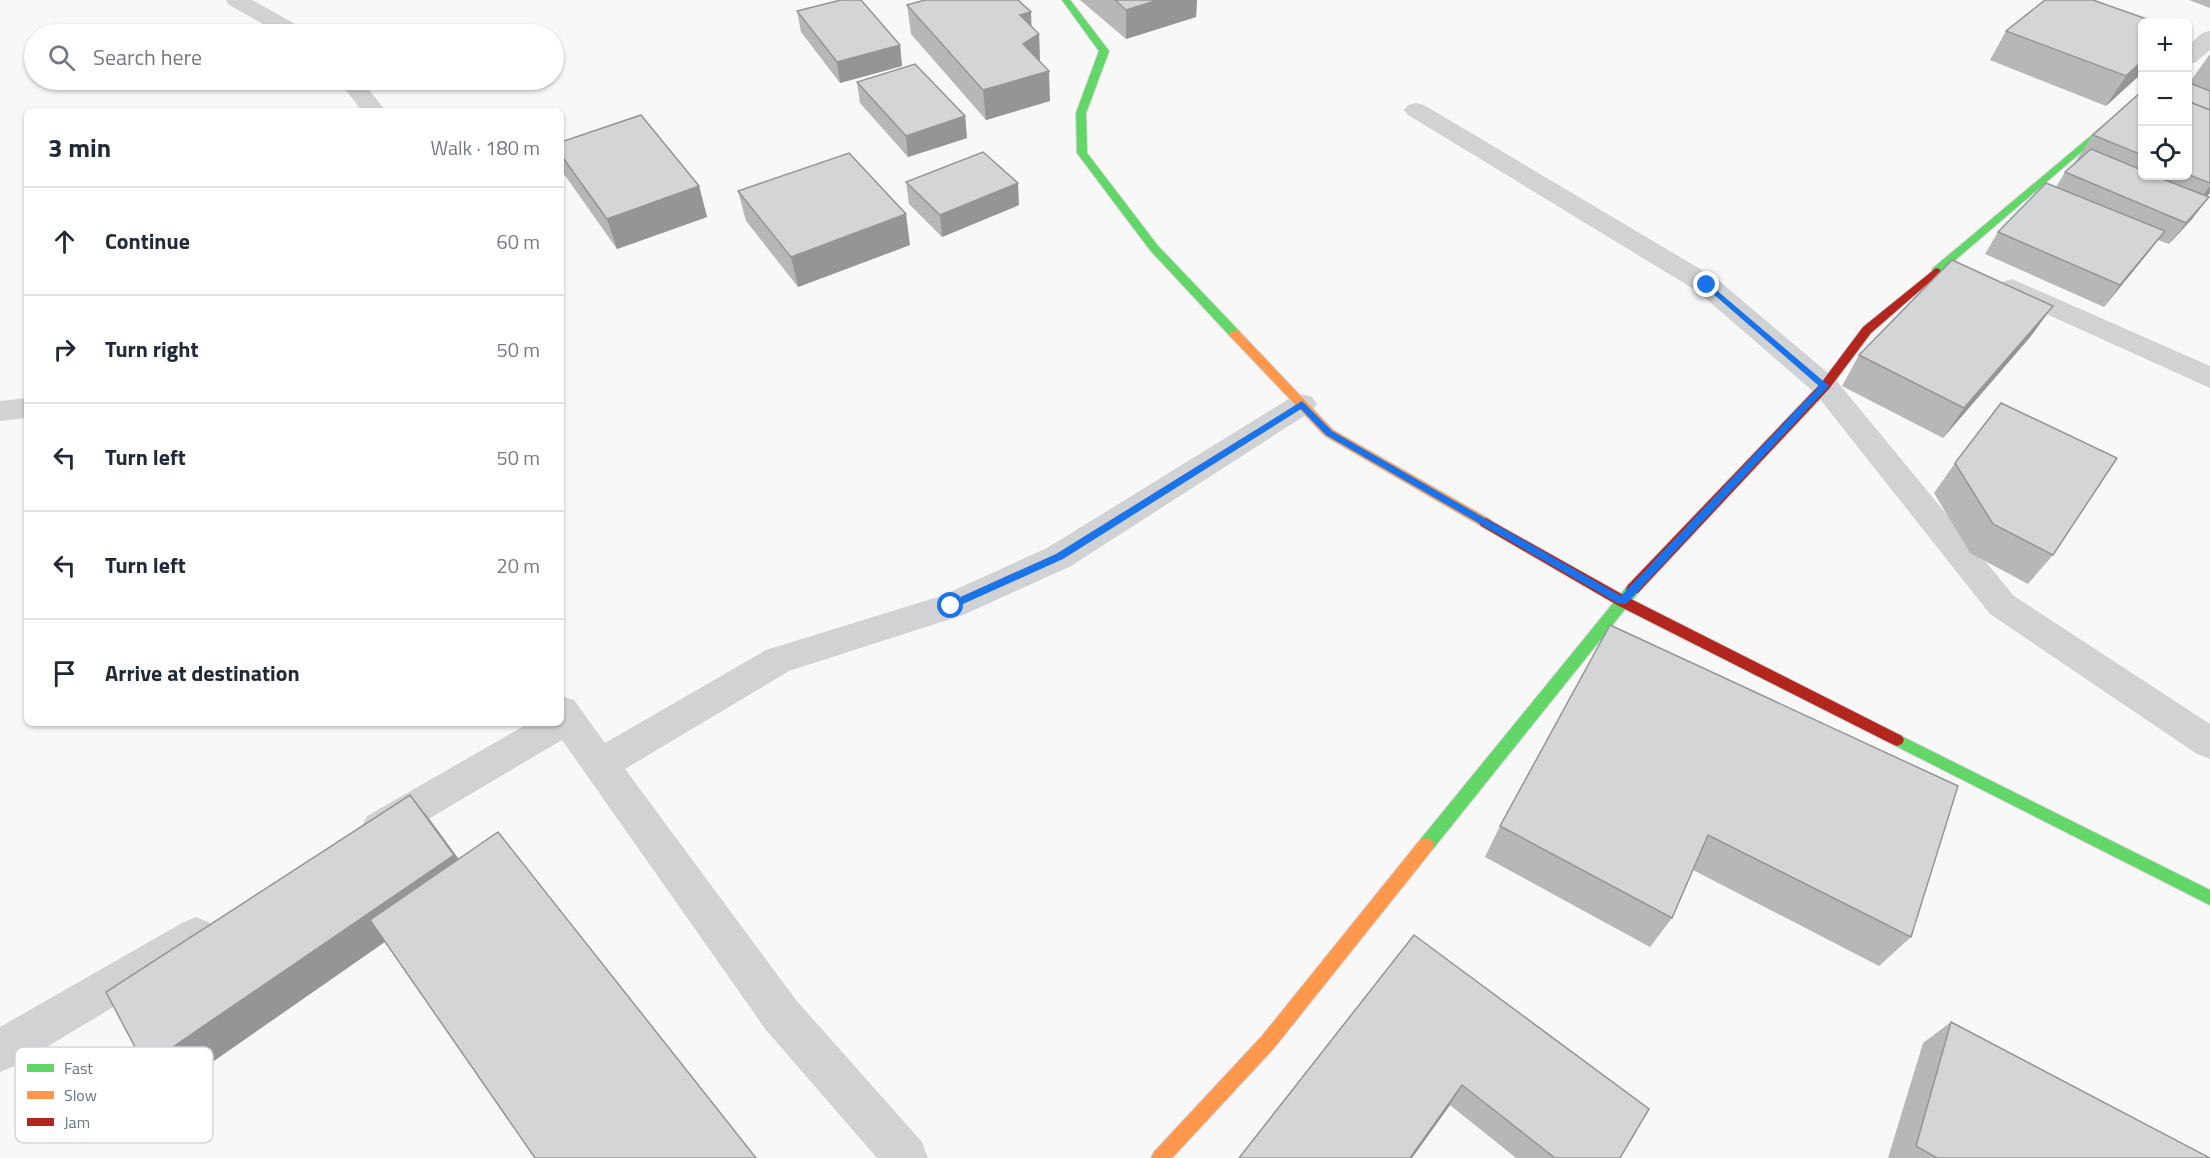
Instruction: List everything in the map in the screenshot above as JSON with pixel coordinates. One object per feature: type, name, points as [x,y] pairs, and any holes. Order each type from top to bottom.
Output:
[{"type":"street","points":[[237,0],[279,24]]},
{"type":"street","points":[[1066,0],[1104,51],[1081,113],[1082,153],[1154,248],[1329,433],[1622,601],[2210,898]]},
{"type":"street","points":[[2192,53],[2210,38]]},
{"type":"street","points":[[357,90],[372,108]]},
{"type":"street","points":[[1160,1158],[1268,1042],[1622,601],[1825,386],[1866,330],[1971,270],[2138,100]]},
{"type":"street","points":[[1416,110],[1707,285],[1825,386],[2002,604],[2210,743]]},
{"type":"street","points":[[1971,270],[2210,378]]},
{"type":"street","points":[[600,765],[778,660],[951,606],[1059,556],[1302,404]]},
{"type":"street","points":[[0,411],[24,408]]},
{"type":"street","points":[[564,721],[600,765],[781,1016],[906,1158]]},
{"type":"street","points":[[346,848],[550,726]]},
{"type":"street","points":[[0,1052],[224,920]]},
{"type":"building","points":[[841,0],[861,0],[900,45],[837,62],[797,11]]},
{"type":"building","points":[[925,0],[1018,0],[1031,12],[1020,15],[1039,34],[1023,44],[1049,71],[983,90],[907,5]]},
{"type":"building","points":[[1115,0],[1158,0],[1126,10]]},
{"type":"building","points":[[2045,0],[2093,0],[2144,18],[2138,18],[2138,65],[2126,76],[2006,31]]},
{"type":"building","points":[[915,64],[965,116],[906,136],[857,82]]},
{"type":"building","points":[[2192,84],[2210,91],[2210,110],[2192,103]]},
{"type":"building","points":[[2138,95],[2138,153],[2093,135]]},
{"type":"building","points":[[2192,103],[2210,110],[2210,183],[2192,176]]},
{"type":"building","points":[[641,115],[699,186],[607,219],[564,159],[564,141]]},
{"type":"building","points":[[2091,149],[2138,168],[2138,180],[2165,180],[2209,197],[2186,223],[2065,172]]},
{"type":"building","points":[[983,152],[1018,183],[940,215],[906,182]]},
{"type":"building","points":[[849,153],[906,214],[791,257],[738,191]]},
{"type":"building","points":[[2046,183],[2165,231],[2120,285],[1998,232]]},
{"type":"building","points":[[1952,260],[2053,306],[1964,408],[1859,355]]},
{"type":"building","points":[[2001,403],[2117,458],[2053,555],[1993,524],[1955,463]]},
{"type":"building","points":[[1610,625],[1958,786],[1911,937],[1708,835],[1672,918],[1500,826]]},
{"type":"building","points":[[410,795],[454,855],[173,1047],[135,1047],[106,992]]},
{"type":"building","points":[[498,832],[756,1158],[535,1158],[370,920]]},
{"type":"building","points":[[1414,935],[1649,1109],[1620,1158],[1555,1158],[1462,1085],[1410,1158],[1239,1158]]},
{"type":"building","points":[[1951,1022],[2210,1158],[1937,1158],[1916,1146]]},
{"type":"traffic: fast","points":[[1066,0],[1104,51],[1081,113],[1082,153],[1154,248],[1235,334]]},
{"type":"traffic: fast","points":[[1936,271],[2138,99]]},
{"type":"traffic: fast","points":[[1426,845],[1633,589]]},
{"type":"traffic: fast","points":[[1897,740],[2210,898]]},
{"type":"traffic: slow","points":[[1235,334],[1329,433],[1486,523]]},
{"type":"traffic: slow","points":[[1160,1158],[1268,1042],[1426,845]]},
{"type":"traffic: jam","points":[[1633,589],[1825,386],[1867,330],[1936,271]]},
{"type":"traffic: jam","points":[[1486,523],[1622,601],[1897,740]]},
{"type":"route","points":[[951,606],[1059,556],[1302,404],[1329,433],[1622,601],[1825,386],[1707,285]]}]
